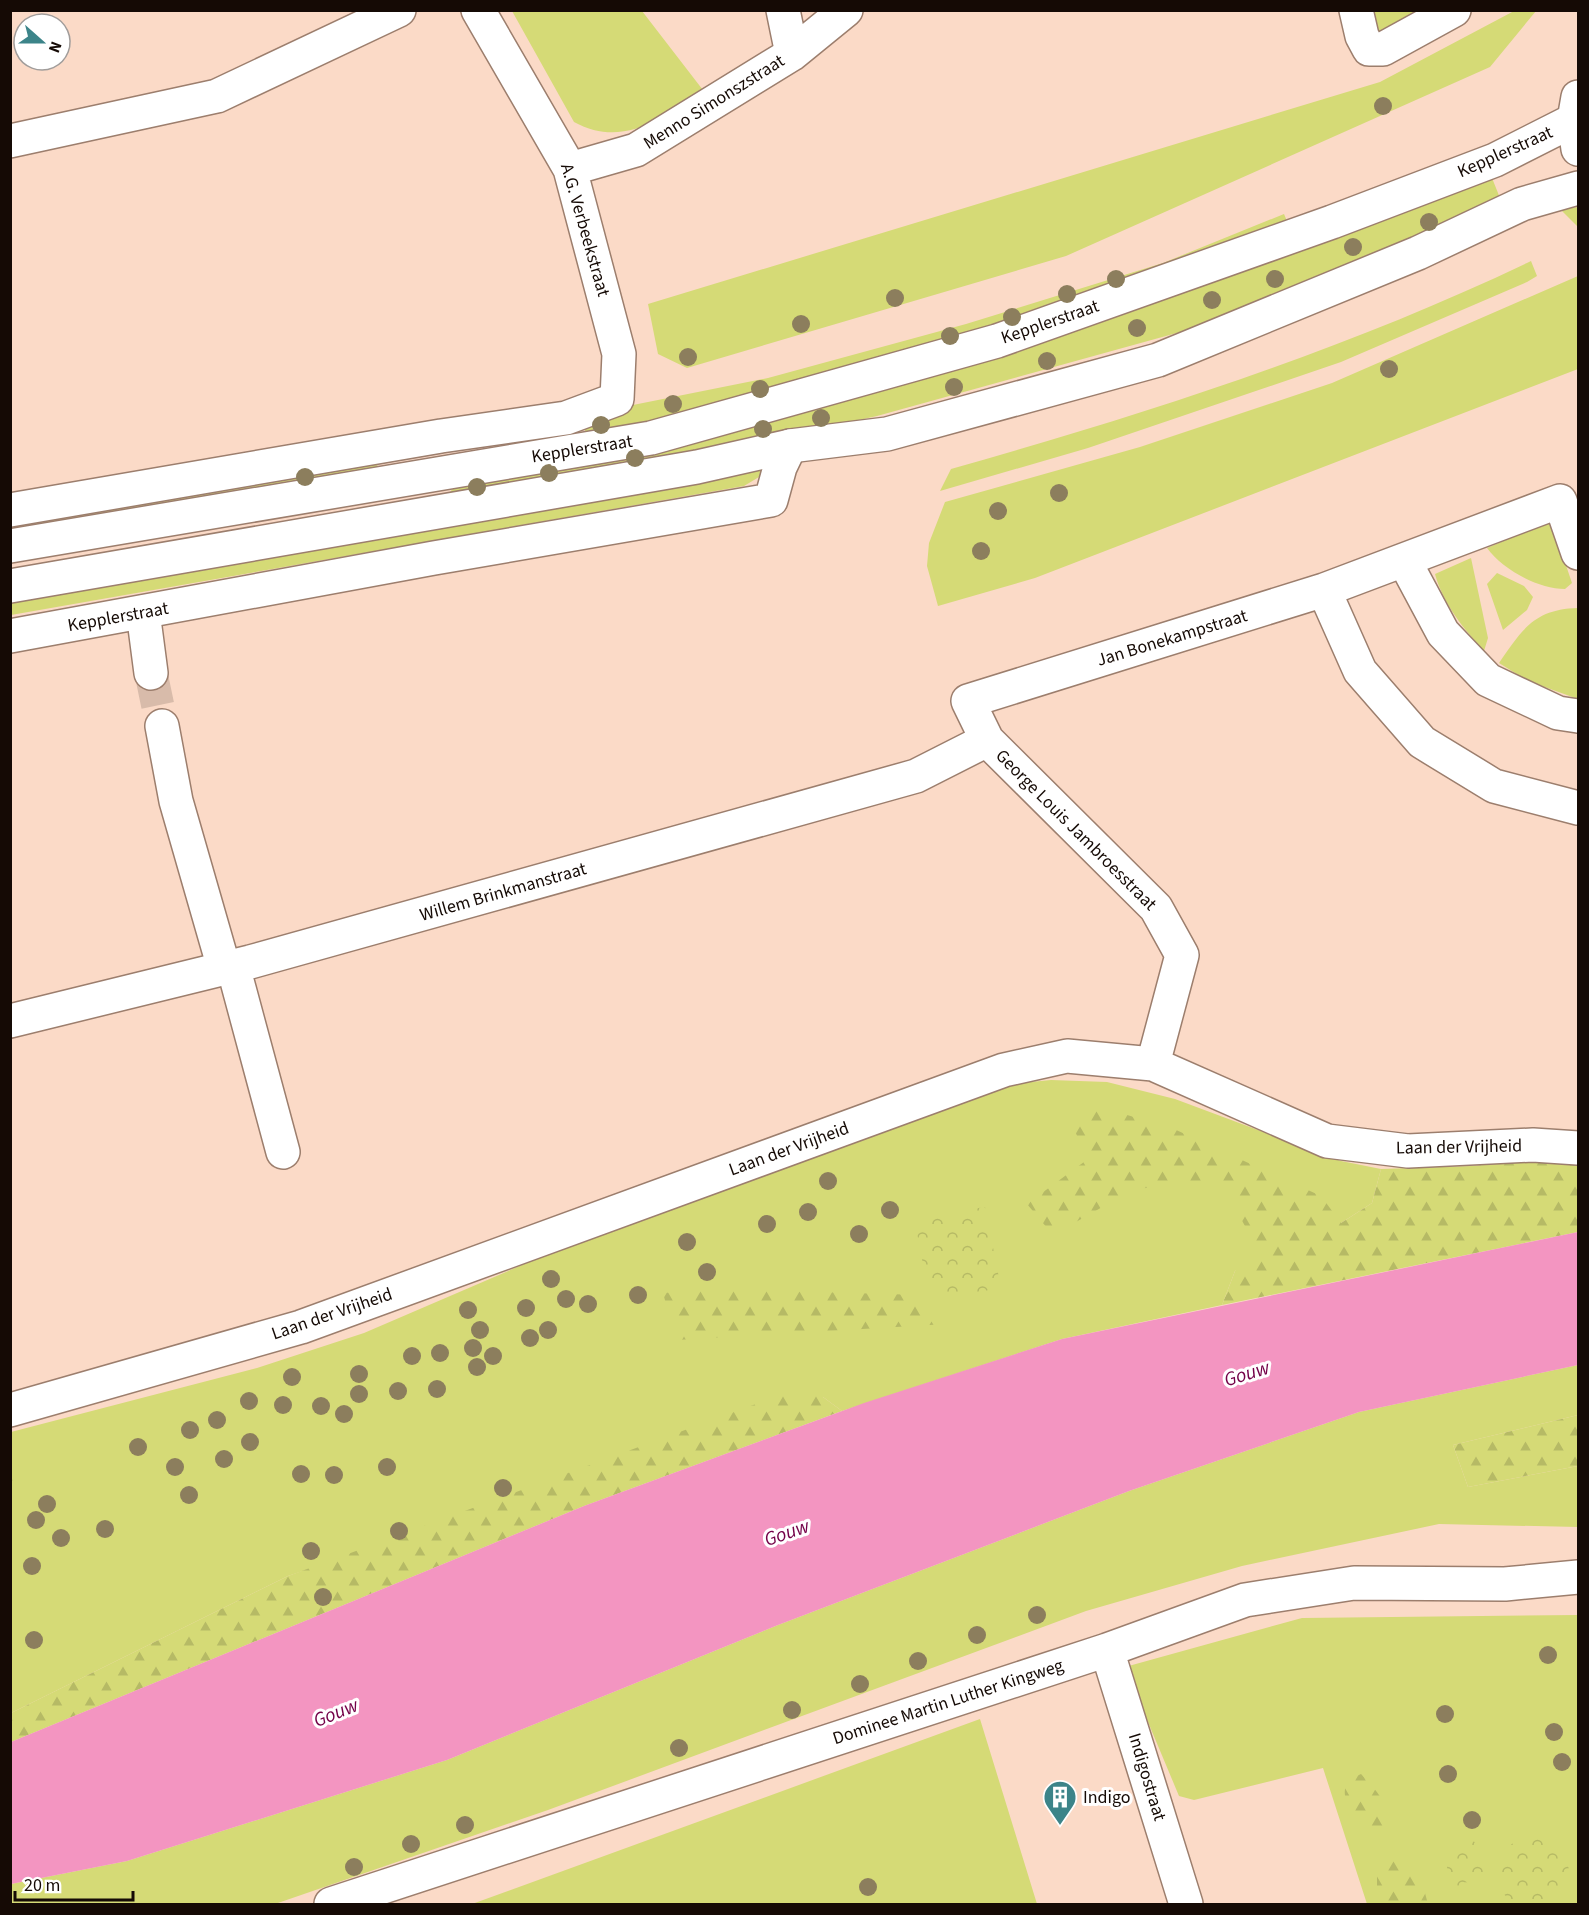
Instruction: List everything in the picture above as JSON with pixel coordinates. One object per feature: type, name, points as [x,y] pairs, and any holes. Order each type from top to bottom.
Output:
[{"type":"street","points":[[10,141],[217,96],[399,10]]},
{"type":"street","name":"A.G. Verbeekstraat","points":[[478,10],[570,169],[619,354],[617,399]]},
{"type":"street","points":[[783,10],[792,54]]},
{"type":"street","name":"Menno Simonszstraat","points":[[570,169],[636,150],[792,54],[846,10]]},
{"type":"street","points":[[1356,10],[1362,36],[1369,49],[1383,49],[1454,10]]},
{"type":"street","name":"Kepplerstraat","points":[[10,546],[651,438],[997,341],[1332,222],[1495,160],[1577,122]]},
{"type":"street","name":"Kepplerstraat","points":[[10,586],[697,467],[790,446],[887,434],[1158,360],[1418,253],[1522,204],[1578,188]]},
{"type":"street","name":"Kepplerstraat","points":[[10,510],[441,436],[566,418],[617,399]]},
{"type":"street","points":[[402,479],[441,436]]},
{"type":"street","name":"Kepplerstraat","points":[[441,436],[507,461]]},
{"type":"street","name":"Kepplerstraat","points":[[10,636],[434,558],[771,500],[780,467],[790,446]]},
{"type":"street","name":"Jan Bonekampstraat","points":[[968,701],[1324,591],[1560,501],[1578,553]]},
{"type":"street","points":[[1405,562],[1443,633],[1488,680],[1558,713],[1578,716]]},
{"type":"street","points":[[1324,591],[1360,671],[1422,742],[1494,786],[1578,808]]},
{"type":"street","points":[[142,612],[151,674]]},
{"type":"street","name":"George Louis Jambroesstraat","points":[[968,701],[987,740],[1156,908],[1182,955],[1153,1064]]},
{"type":"street","points":[[162,726],[176,801],[284,1152]]},
{"type":"street","name":"Willem Brinkmanstraat","points":[[10,1021],[228,967],[916,776],[987,740]]},
{"type":"street","name":"Laan der Vrijheid","points":[[10,1410],[302,1327],[1004,1070],[1067,1056],[1153,1064],[1327,1141],[1408,1150],[1533,1145],[1578,1148]]},
{"type":"street","name":"Dominee Martin Luther Kingweg","points":[[331,1905],[1107,1650],[1245,1600],[1354,1582],[1505,1584],[1578,1577]]},
{"type":"street","name":"Indigostraat","points":[[1107,1650],[1186,1905]]},
{"type":"green space","points":[[512,11],[642,11],[706,94],[642,127],[626,131],[609,132],[574,122]]},
{"type":"green space","points":[[1366,11],[1422,11],[1384,33],[1375,32]]},
{"type":"green space","points":[[1514,11],[1536,11],[1490,67],[1066,256],[687,368],[658,354],[648,304],[1380,82]]},
{"type":"green space","points":[[1490,173],[1500,198],[1400,247],[1184,331],[877,416],[761,442],[453,497],[450,492],[455,486],[678,441]]},
{"type":"green space","points":[[1578,207],[1578,227],[1561,210]]},
{"type":"green space","points":[[1284,214],[1289,226],[1164,273],[770,396],[585,436],[585,428],[605,421],[618,408],[768,378],[966,324],[1163,263]]},
{"type":"green space","points":[[1531,261],[1537,276],[1527,282],[1341,362],[1088,448],[940,491],[951,469],[1099,425],[1246,377],[1390,323]]},
{"type":"green space","points":[[1578,276],[1578,369],[1035,578],[938,606],[927,566],[929,543],[945,502],[1140,447],[1332,383]]},
{"type":"green space","points":[[377,463],[378,470],[11,540],[11,525]]},
{"type":"green space","points":[[769,465],[759,477],[744,486],[11,615],[11,596]]},
{"type":"green space","points":[[1551,521],[1572,583],[1565,589],[1532,582],[1511,570],[1487,548]]},
{"type":"green space","points":[[1471,558],[1488,638],[1484,651],[1449,606],[1435,574]]},
{"type":"green space","points":[[1497,573],[1524,586],[1533,597],[1527,610],[1503,630],[1487,584]]},
{"type":"green space","points":[[1578,608],[1578,699],[1528,681],[1499,663],[1523,631],[1540,617],[1550,612]]},
{"type":"green space","points":[[1051,1080],[1107,1082],[1175,1099],[1341,1161],[1381,1169],[1372,1203],[1341,1223],[1235,1271],[1222,1305],[1062,1339],[842,1411],[823,1397],[288,1576],[11,1713],[11,1432],[257,1368],[364,1333],[652,1209],[993,1086]]},
{"type":"green space","points":[[1064,1108],[1107,1109],[1174,1129],[1321,1196],[1341,1223],[1372,1203],[1381,1169],[1471,1166],[1578,1157],[1578,1232],[1222,1305],[1235,1271],[1258,1250],[1221,1182],[1134,1189],[1053,1235],[1027,1204],[1088,1159]]},
{"type":"green space","points":[[985,1207],[1001,1288],[930,1300],[914,1218]]},
{"type":"green space","points":[[717,1289],[920,1295],[946,1324],[676,1340],[663,1293]]},
{"type":"green space","points":[[1578,1365],[1578,1415],[1453,1445],[1468,1487],[1578,1466],[1578,1527],[1439,1524],[1242,1566],[1086,1611],[548,1810],[275,1904],[11,1904],[11,1884],[127,1861],[447,1760],[778,1625],[1129,1491],[1359,1412]]},
{"type":"green space","points":[[791,1391],[823,1397],[842,1411],[584,1506],[11,1742],[11,1713],[288,1576]]},
{"type":"green space","points":[[1578,1415],[1578,1466],[1468,1487],[1453,1445]]},
{"type":"green space","points":[[19,1462],[15,1492],[11,1496],[11,1463]]},
{"type":"green space","points":[[1578,1615],[1578,1904],[1367,1904],[1323,1768],[1194,1800],[1179,1796],[1125,1667],[1302,1618]]},
{"type":"green space","points":[[980,1719],[1037,1904],[472,1904]]},
{"type":"green space","points":[[1361,1774],[1378,1793],[1386,1807],[1390,1832],[1379,1833],[1370,1829],[1357,1818],[1347,1804],[1345,1789],[1348,1782]]},
{"type":"green space","points":[[1465,1837],[1478,1845],[1486,1862],[1482,1884],[1473,1887],[1466,1882],[1460,1886],[1452,1885],[1447,1871],[1450,1851],[1458,1841]]},
{"type":"green space","points":[[1533,1837],[1553,1843],[1563,1853],[1569,1873],[1563,1893],[1553,1903],[1533,1909],[1513,1903],[1503,1893],[1497,1873],[1503,1853],[1513,1843]]},
{"type":"green space","points":[[1401,1855],[1412,1865],[1419,1877],[1428,1904],[1377,1904],[1377,1877],[1385,1861]]},
{"type":"water","name":"Gouw","points":[[1578,1232],[1578,1365],[1359,1412],[1129,1491],[778,1625],[447,1760],[127,1861],[11,1884],[11,1742],[584,1506],[864,1403],[1062,1339]]},
{"type":"tunnel","points":[[151,673],[162,726]]},
{"type":"place","name":"Indigo","points":[[1060,1826]]}]
